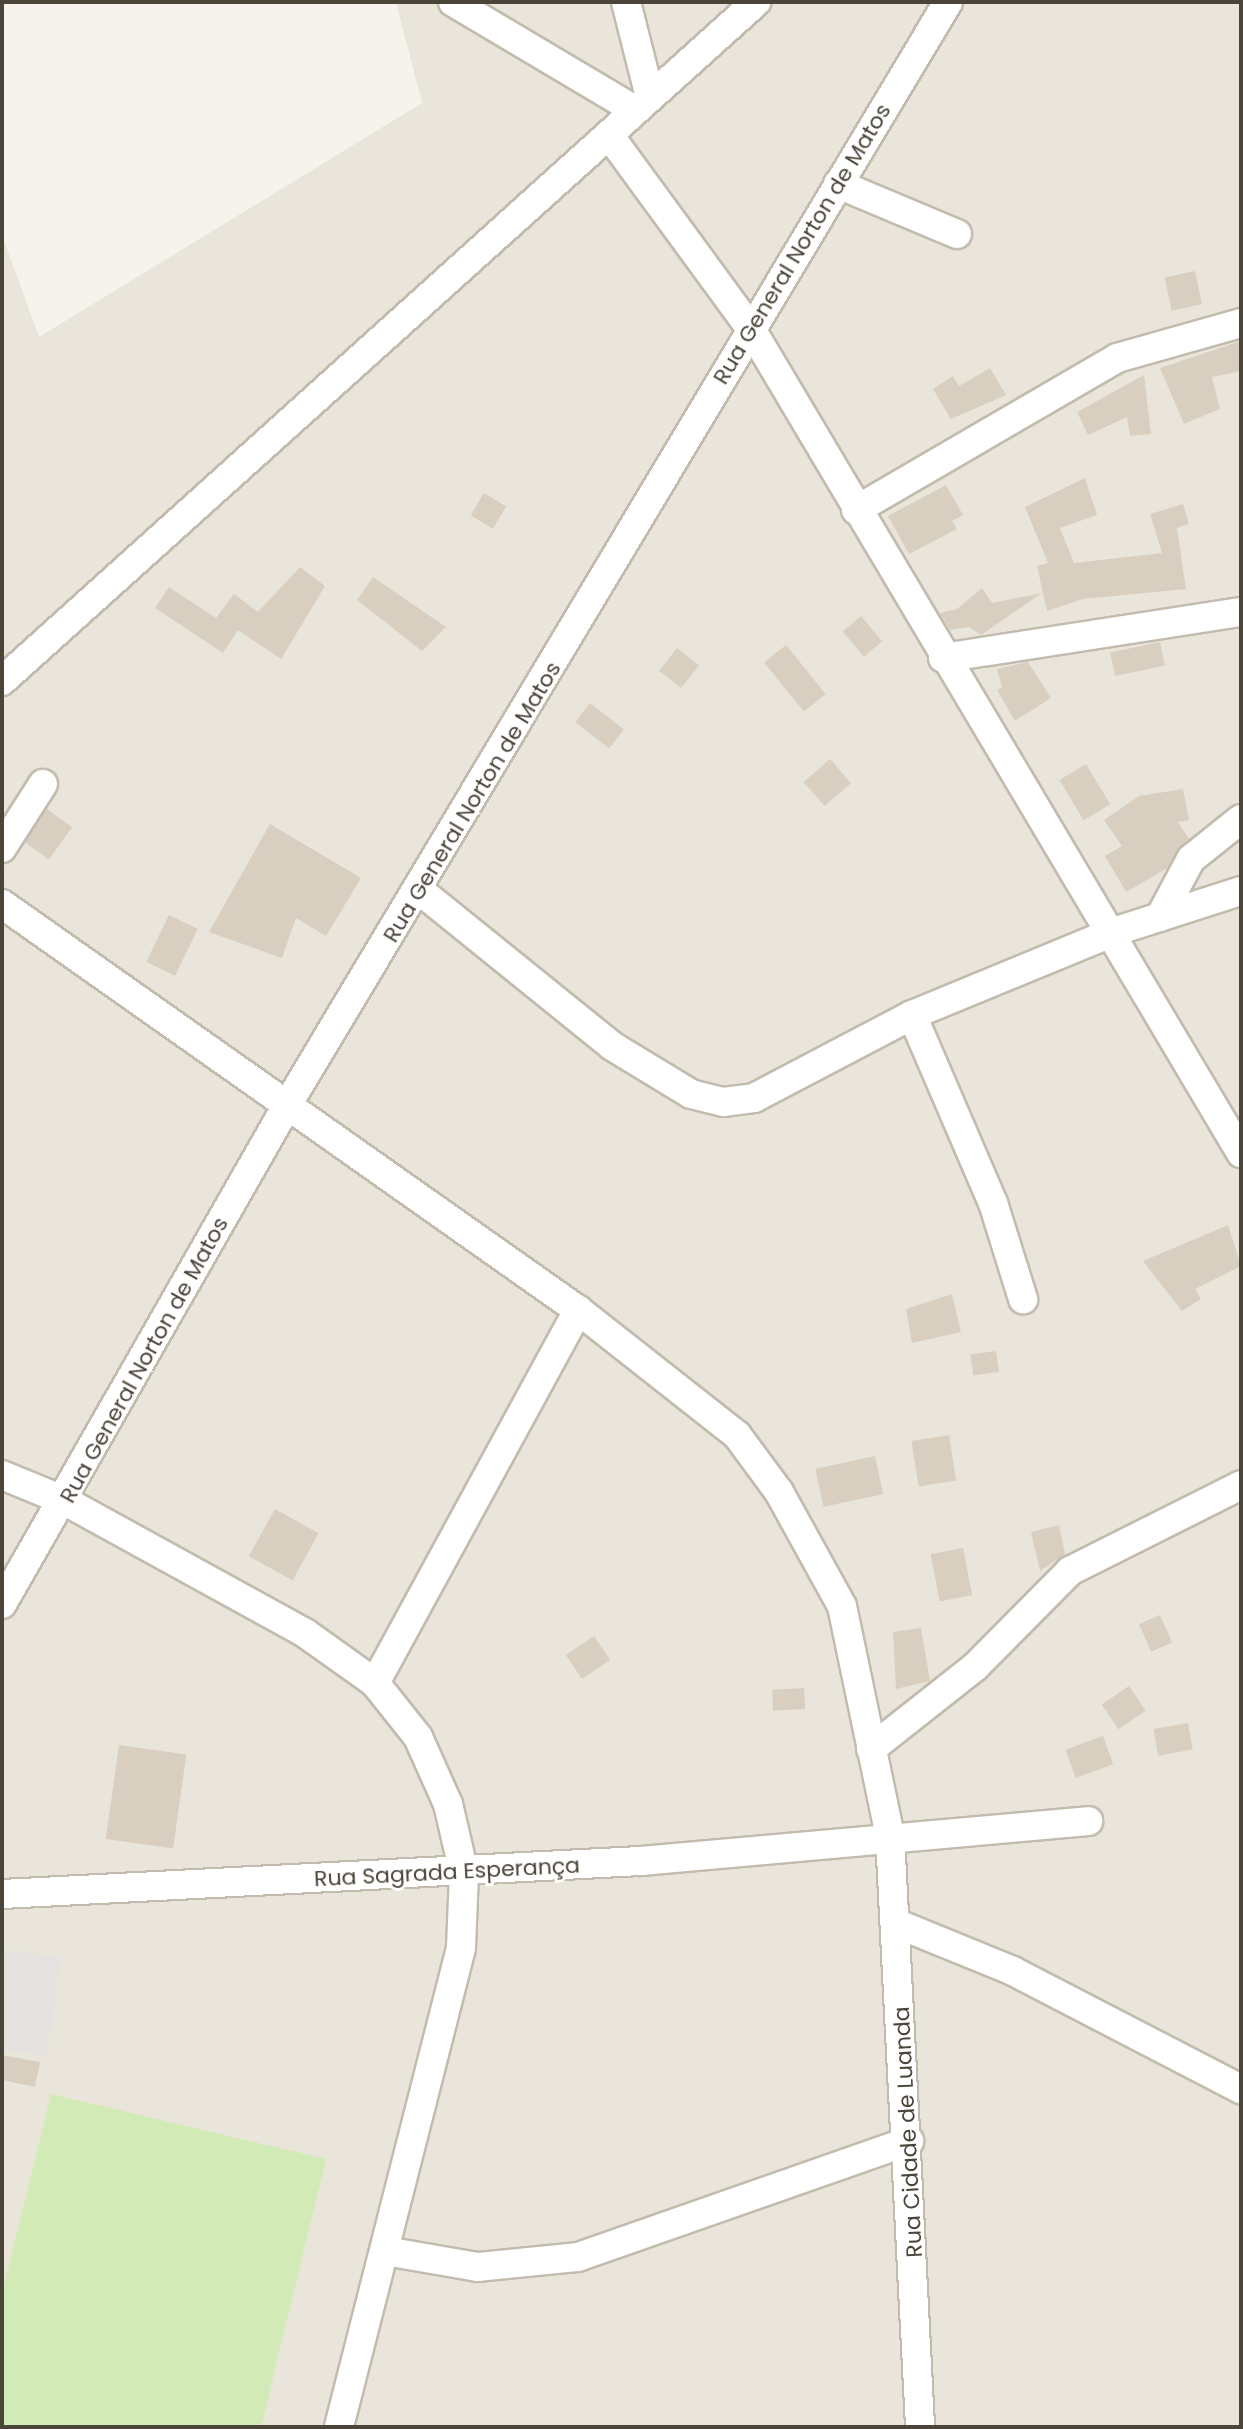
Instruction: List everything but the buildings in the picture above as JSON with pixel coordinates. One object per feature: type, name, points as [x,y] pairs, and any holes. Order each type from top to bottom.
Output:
[{"type":"street","points":[[453,2],[643,104]]},
{"type":"street","points":[[626,2],[643,104]]},
{"type":"street","points":[[2,681],[756,2]]},
{"type":"street","name":"Rua General Norton de Matos","points":[[2,1604],[65,1501],[289,1102],[419,890],[948,2]]},
{"type":"street","points":[[609,135],[751,329],[943,658],[1113,932],[1241,1153]]},
{"type":"street","points":[[838,184],[957,234]]},
{"type":"street","points":[[856,510],[1117,358],[1241,323]]},
{"type":"street","points":[[943,658],[1241,612]]},
{"type":"street","points":[[2,848],[43,784]]},
{"type":"street","points":[[1160,917],[1191,859],[1241,819]]},
{"type":"street","points":[[419,890],[612,1046],[702,1097],[754,1098],[912,1015],[1113,932],[1241,891]]},
{"type":"street","name":"Rua Cidade de Luanda","points":[[2,904],[289,1102],[578,1310],[737,1435],[779,1492],[842,1606],[890,1836],[898,1924],[920,2427]]},
{"type":"street","points":[[912,1015],[993,1203],[1023,1299]]},
{"type":"street","points":[[375,1683],[578,1310]]},
{"type":"street","points":[[2,1475],[65,1501],[305,1633],[375,1683],[418,1737],[448,1804],[464,1873],[461,1948],[339,2427]]},
{"type":"street","points":[[871,1749],[976,1666],[1070,1571],[1241,1485]]},
{"type":"street","name":"Rua Sagrada Esperança","points":[[2,1894],[464,1873],[1088,1821]]},
{"type":"street","points":[[898,1924],[1013,1971],[1241,2089]]},
{"type":"street","points":[[385,2251],[478,2267],[578,2257],[909,2141]]},
{"type":"shaded area","points":[[396,2],[1241,2],[1241,2427],[2,2427],[2,235],[39,337],[422,103]]},
{"type":"shaded area","points":[[2,1949],[61,1957],[47,2056],[2,2050]]},
{"type":"green space","points":[[51,2094],[326,2159],[261,2427],[2,2427],[2,2294]]}]
